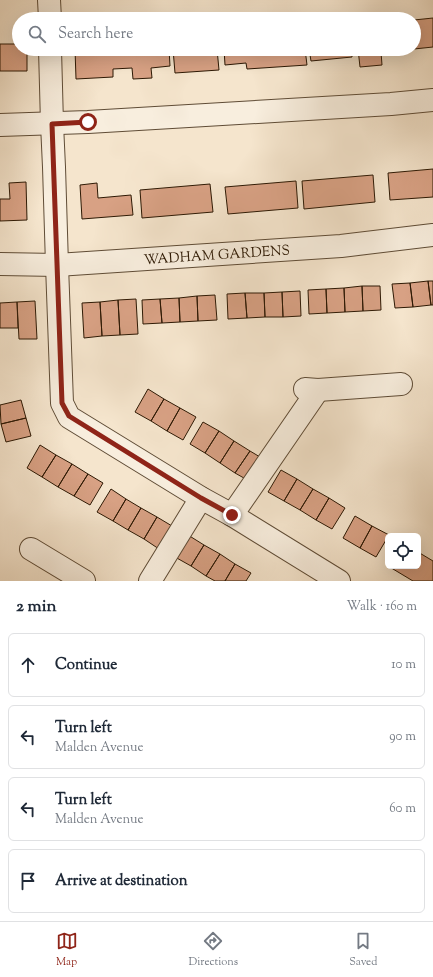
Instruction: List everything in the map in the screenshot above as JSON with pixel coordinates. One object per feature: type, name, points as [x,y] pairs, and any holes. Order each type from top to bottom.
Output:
[{"type":"street","points":[[49,0],[50,12]]},
{"type":"street","points":[[50,56],[62,403],[69,416],[339,581]]},
{"type":"street","points":[[0,125],[52,124],[391,104],[433,100]]},
{"type":"street","name":"WADHAM GARDENS","points":[[0,264],[57,265],[341,246],[433,235]]},
{"type":"street","points":[[232,515],[312,389],[401,384]]},
{"type":"street","points":[[150,581],[201,498]]},
{"type":"street","points":[[31,549],[84,581]]},
{"type":"building","points":[[433,18],[433,47],[421,48],[421,19]]},
{"type":"building","points":[[0,44],[12,44],[12,56],[27,56],[27,71],[0,71]]},
{"type":"building","points":[[75,56],[169,56],[170,66],[151,68],[152,78],[133,79],[132,68],[113,69],[113,77],[76,79]]},
{"type":"building","points":[[174,56],[218,56],[219,70],[175,73]]},
{"type":"building","points":[[224,56],[306,56],[307,65],[247,69],[246,63],[225,65]]},
{"type":"building","points":[[310,56],[352,56],[352,57],[311,61]]},
{"type":"building","points":[[359,56],[381,56],[382,65],[360,67]]},
{"type":"building","points":[[433,169],[433,197],[390,200],[388,173]]},
{"type":"building","points":[[373,175],[375,202],[304,209],[302,181]]},
{"type":"building","points":[[296,181],[298,208],[228,214],[225,187]]},
{"type":"building","points":[[26,182],[27,220],[0,221],[0,199],[10,199],[9,183]]},
{"type":"building","points":[[97,183],[98,198],[131,195],[133,215],[82,219],[80,185]]},
{"type":"building","points":[[210,184],[213,212],[142,218],[140,190]]},
{"type":"building","points":[[428,281],[433,281],[433,305],[431,305]]},
{"type":"building","points":[[428,281],[431,305],[413,307],[410,283]]},
{"type":"building","points":[[410,283],[413,307],[395,308],[392,284]]},
{"type":"building","points":[[362,286],[363,311],[345,312],[344,288]]},
{"type":"building","points":[[362,286],[380,286],[381,310],[363,311]]},
{"type":"building","points":[[344,288],[345,312],[327,313],[326,289]]},
{"type":"building","points":[[326,289],[327,313],[309,314],[308,290]]},
{"type":"building","points":[[300,291],[301,316],[283,317],[282,292]]},
{"type":"building","points":[[282,292],[283,317],[265,317],[264,293]]},
{"type":"building","points":[[245,293],[247,318],[228,319],[227,294]]},
{"type":"building","points":[[245,293],[264,293],[265,317],[247,318]]},
{"type":"building","points":[[215,295],[217,320],[198,321],[197,296]]},
{"type":"building","points":[[197,296],[198,321],[180,322],[179,298]]},
{"type":"building","points":[[179,298],[180,322],[162,323],[160,299]]},
{"type":"building","points":[[136,299],[138,334],[120,335],[118,300]]},
{"type":"building","points":[[160,299],[162,323],[143,324],[142,300]]},
{"type":"building","points":[[118,300],[120,335],[102,336],[100,302]]},
{"type":"building","points":[[35,301],[37,339],[19,339],[17,302]]},
{"type":"building","points":[[17,302],[18,328],[0,328],[0,303]]},
{"type":"building","points":[[100,302],[102,336],[84,338],[82,303]]},
{"type":"building","points":[[148,389],[164,399],[151,421],[135,412]]},
{"type":"building","points":[[164,399],[180,408],[167,431],[151,421]]},
{"type":"building","points":[[21,400],[26,418],[1,424],[0,405]]},
{"type":"building","points":[[180,408],[196,417],[183,440],[167,431]]},
{"type":"building","points":[[26,418],[31,436],[6,442],[1,424]]},
{"type":"building","points":[[203,422],[219,431],[205,453],[190,444]]},
{"type":"building","points":[[219,431],[234,441],[220,463],[205,453]]},
{"type":"building","points":[[234,441],[250,451],[235,473],[220,463]]},
{"type":"building","points":[[40,445],[56,455],[42,477],[27,468]]},
{"type":"building","points":[[250,451],[265,460],[251,482],[235,473]]},
{"type":"building","points":[[56,455],[72,464],[58,487],[42,477]]},
{"type":"building","points":[[72,464],[88,474],[74,496],[58,487]]},
{"type":"building","points":[[281,470],[297,479],[284,501],[268,492]]},
{"type":"building","points":[[88,474],[103,483],[90,505],[74,496]]},
{"type":"building","points":[[297,479],[313,489],[300,510],[284,501]]},
{"type":"building","points":[[111,489],[126,499],[113,521],[97,512]]},
{"type":"building","points":[[313,489],[329,498],[316,520],[300,510]]},
{"type":"building","points":[[329,498],[345,508],[332,529],[316,520]]},
{"type":"building","points":[[126,499],[141,508],[128,530],[113,521]]},
{"type":"building","points":[[141,508],[157,517],[144,539],[128,530]]},
{"type":"building","points":[[355,516],[372,526],[360,548],[343,538]]},
{"type":"building","points":[[157,517],[172,526],[159,549],[144,539]]},
{"type":"building","points":[[372,526],[385,533],[385,542],[376,557],[360,548]]},
{"type":"building","points":[[188,535],[204,545],[191,566],[175,557]]},
{"type":"building","points":[[204,545],[220,554],[206,576],[191,566]]},
{"type":"building","points":[[220,554],[235,564],[225,581],[215,581],[206,576]]},
{"type":"building","points":[[421,554],[433,561],[433,581],[413,581],[393,569],[421,569]]},
{"type":"building","points":[[235,564],[251,573],[246,581],[225,581]]},
{"type":"route","points":[[88,122],[52,124],[62,403],[69,416],[201,498],[232,515]]}]
